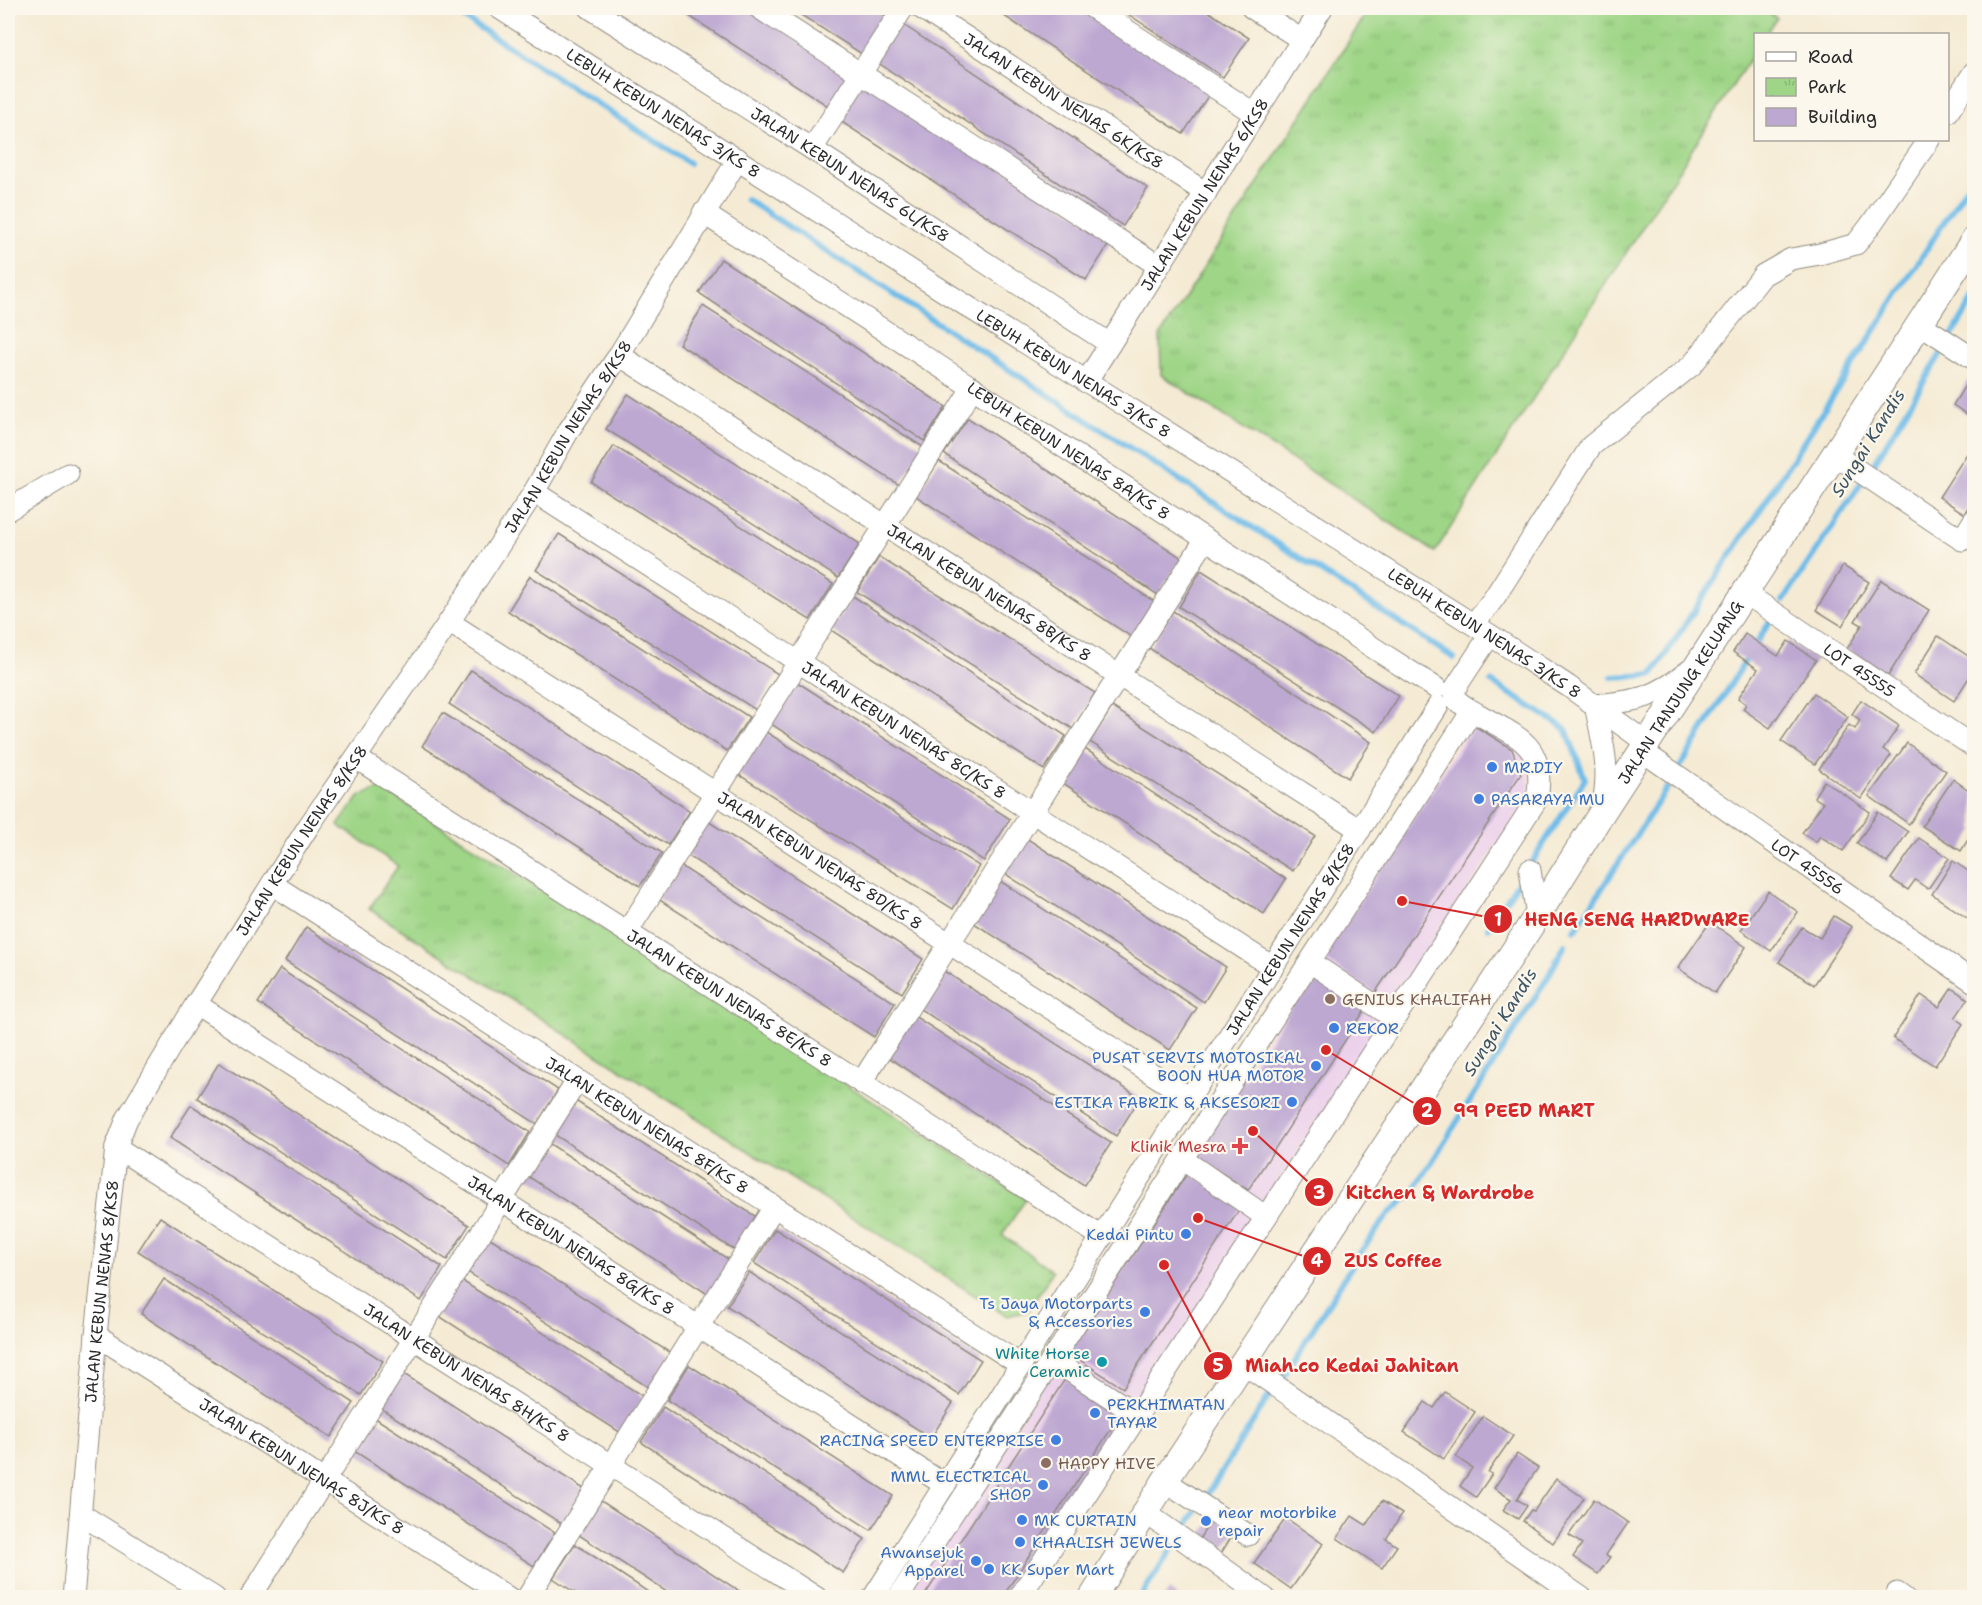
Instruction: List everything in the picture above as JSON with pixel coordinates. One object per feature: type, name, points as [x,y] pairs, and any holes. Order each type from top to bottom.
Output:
[{"type":"main road","name":"JALAN TANJUNG KELUANG","points":[[1092,1598],[1165,1480],[1537,916],[1835,455],[1923,327],[1974,240]]},
{"type":"street","name":"LEBUH KEBUN NENAS 3/KS 8","points":[[498,8],[532,16],[738,159],[1086,382],[1482,630],[1595,705],[1645,747]]},
{"type":"street","name":"JALAN KEBUN NENAS 6L/KS8","points":[[590,8],[812,149],[1110,344]]},
{"type":"street","points":[[759,8],[1159,266]]},
{"type":"street","points":[[812,149],[903,8]]},
{"type":"street","name":"JALAN KEBUN NENAS 6K/KS8","points":[[921,8],[1206,193]]},
{"type":"street","points":[[1093,8],[1255,114]]},
{"type":"street","points":[[1252,8],[1302,40]]},
{"type":"street","name":"JALAN KEBUN NENAS 6/KS8","points":[[1086,382],[1322,8]]},
{"type":"street","points":[[1949,109],[1974,72]]},
{"type":"street","name":"JALAN KEBUN NENAS 8/KS8","points":[[873,1598],[1360,831],[1482,630],[1494,598],[1591,446],[1692,364],[1763,275],[1791,258],[1820,254],[1856,244],[1928,141]]},
{"type":"street","name":"JALAN KEBUN NENAS 8/KS8","points":[[73,1598],[96,1335],[116,1147],[127,1119],[196,1004],[308,827],[449,622],[534,492],[569,430],[619,355],[738,159]]},
{"type":"street","name":"LEBUH KEBUN NENAS 8A/KS 8","points":[[704,213],[1122,483],[1205,540],[1443,695],[1453,694],[1456,700],[1472,711],[1525,742],[1536,756],[1539,786],[1537,798],[1019,1598]]},
{"type":"street","points":[[1923,327],[1972,358]]},
{"type":"street","name":"JALAN KEBUN NENAS 8B/KS 8","points":[[619,355],[1360,831]]},
{"type":"street","points":[[627,932],[973,387]]},
{"type":"street","points":[[1835,455],[1875,484],[1962,540],[1974,520]]},
{"type":"street","points":[[8,510],[68,474]]},
{"type":"street","name":"JALAN KEBUN NENAS 8C/KS 8","points":[[534,492],[1273,967]]},
{"type":"street","points":[[861,1083],[1205,540]]},
{"type":"street","name":"LOT 45555","points":[[1745,593],[1974,747]]},
{"type":"street","name":"JALAN KEBUN NENAS 8D/KS 8","points":[[449,622],[1190,1098]]},
{"type":"street","points":[[1601,814],[1607,787],[1607,772],[1595,705],[1649,696],[1667,688],[1702,660]]},
{"type":"street","points":[[898,1598],[1472,711]]},
{"type":"street","name":"LOT 45556","points":[[1645,747],[1974,982]]},
{"type":"street","name":"JALAN KEBUN NENAS 8E/KS 8","points":[[356,758],[1102,1237]]},
{"type":"street","points":[[1530,870],[1537,916]]},
{"type":"street","name":"JALAN KEBUN NENAS 8F/KS 8","points":[[272,884],[1021,1365]]},
{"type":"street","points":[[1310,962],[1394,1018]]},
{"type":"street","name":"JALAN KEBUN NENAS 8G/KS 8","points":[[196,1004],[945,1485]]},
{"type":"street","points":[[250,1598],[578,1081]]},
{"type":"street","name":"JALAN KEBUN NENAS 8H/KS 8","points":[[116,1147],[817,1598]]},
{"type":"street","points":[[1182,1159],[1266,1216]]},
{"type":"street","points":[[526,1598],[774,1207]]},
{"type":"street","name":"JALAN KEBUN NENAS 8J/KS 8","points":[[96,1335],[509,1598]]},
{"type":"street","points":[[1053,1360],[1136,1414]]},
{"type":"street","points":[[1243,1363],[1582,1598]]},
{"type":"street","points":[[1165,1480],[1248,1535]]},
{"type":"street","points":[[1146,1513],[1265,1598]]},
{"type":"street","points":[[82,1515],[216,1598]]},
{"type":"shaded area","points":[[1474,721],[1521,749],[1530,761],[1529,796],[1011,1597],[904,1598]]},
{"type":"green space","points":[[1370,8],[1761,8],[1777,18],[1767,33],[1754,33],[1754,53],[1435,552],[1161,375],[1160,336]]},
{"type":"green space","points":[[381,788],[1026,1199],[1002,1235],[1053,1271],[1028,1311],[1007,1316],[369,909],[398,866],[338,825],[360,796]]},
{"type":"building","points":[[677,8],[761,8],[855,69],[831,108]]},
{"type":"building","points":[[790,8],[874,8],[889,18],[865,56]]},
{"type":"building","points":[[992,8],[1087,8],[1212,90],[1183,134]]},
{"type":"building","points":[[1119,8],[1203,8],[1249,38],[1223,77]]},
{"type":"building","points":[[899,22],[1148,188],[1123,226],[874,60]]},
{"type":"building","points":[[864,77],[1113,238],[1086,280],[837,119]]},
{"type":"building","points":[[721,259],[946,407],[924,441],[699,293]]},
{"type":"building","points":[[703,306],[923,447],[899,485],[679,344]]},
{"type":"building","points":[[1974,371],[1974,419],[1953,405]]},
{"type":"building","points":[[628,394],[860,544],[838,578],[606,429]]},
{"type":"building","points":[[968,418],[1182,558],[1158,595],[944,454]]},
{"type":"building","points":[[614,446],[833,584],[810,620],[591,482]]},
{"type":"building","points":[[1968,452],[1974,456],[1974,499],[1965,514],[1939,497]]},
{"type":"building","points":[[939,461],[1155,602],[1133,638],[916,496]]},
{"type":"building","points":[[559,534],[778,674],[756,710],[536,570]]},
{"type":"building","points":[[879,557],[1095,693],[1073,729],[857,592]]},
{"type":"building","points":[[1843,566],[1869,582],[1842,626],[1816,610]]},
{"type":"building","points":[[1201,570],[1399,696],[1376,732],[1179,607]]},
{"type":"building","points":[[530,576],[749,717],[727,751],[508,611]]},
{"type":"building","points":[[1881,580],[1929,610],[1888,676],[1847,649],[1862,625],[1855,621]]},
{"type":"building","points":[[853,596],[1066,736],[1044,770],[831,630]]},
{"type":"building","points":[[1173,611],[1371,742],[1348,778],[1149,648]]},
{"type":"building","points":[[1745,634],[1778,656],[1788,641],[1816,660],[1770,728],[1743,709],[1746,704],[1738,698],[1758,669],[1733,652]]},
{"type":"building","points":[[1938,636],[1974,660],[1974,670],[1954,701],[1914,674]]},
{"type":"building","points":[[471,670],[690,811],[668,845],[449,704]]},
{"type":"building","points":[[794,680],[1010,819],[984,861],[768,722]]},
{"type":"building","points":[[1814,693],[1848,717],[1815,764],[1781,741]]},
{"type":"building","points":[[1861,700],[1899,726],[1883,749],[1891,755],[1861,799],[1819,769],[1849,725],[1855,729],[1860,720],[1852,714]]},
{"type":"building","points":[[1112,707],[1315,836],[1293,871],[1090,742]]},
{"type":"building","points":[[443,713],[662,853],[640,886],[422,746]]},
{"type":"building","points":[[1475,726],[1512,749],[1521,774],[1375,993],[1323,958]]},
{"type":"building","points":[[763,730],[979,866],[953,909],[736,773]]},
{"type":"building","points":[[1907,743],[1946,771],[1909,824],[1869,796]]},
{"type":"building","points":[[1085,749],[1286,879],[1264,914],[1063,783]]},
{"type":"building","points":[[1953,779],[1974,794],[1974,830],[1961,851],[1922,826]]},
{"type":"building","points":[[1824,781],[1870,812],[1843,851],[1820,836],[1816,842],[1802,833],[1823,803],[1814,797]]},
{"type":"building","points":[[1878,812],[1908,832],[1887,863],[1857,843]]},
{"type":"building","points":[[706,820],[923,959],[902,993],[685,854]]},
{"type":"building","points":[[1026,838],[1226,967],[1204,1002],[1004,873]]},
{"type":"building","points":[[1919,838],[1949,858],[1928,889],[1915,880],[1908,890],[1891,879]]},
{"type":"building","points":[[1953,861],[1974,875],[1974,912],[1970,920],[1932,894]]},
{"type":"building","points":[[679,865],[895,1003],[874,1037],[658,899]]},
{"type":"building","points":[[1000,881],[1197,1008],[1170,1050],[974,923]]},
{"type":"building","points":[[1768,891],[1798,912],[1771,951],[1741,930]]},
{"type":"building","points":[[1834,916],[1852,927],[1814,985],[1779,962],[1802,927],[1820,938]]},
{"type":"building","points":[[1710,922],[1746,947],[1715,993],[1678,968]]},
{"type":"building","points":[[306,927],[558,1090],[537,1124],[285,961]]},
{"type":"building","points":[[280,969],[530,1132],[509,1166],[258,1003]]},
{"type":"building","points":[[941,969],[1140,1098],[1116,1136],[917,1007]]},
{"type":"building","points":[[1313,975],[1365,1010],[1248,1190],[1195,1156]]},
{"type":"building","points":[[1952,988],[1968,999],[1955,1018],[1963,1024],[1935,1066],[1893,1038],[1921,995],[1939,1007]]},
{"type":"building","points":[[911,1014],[1111,1143],[1084,1185],[885,1055]]},
{"type":"building","points":[[219,1063],[469,1225],[447,1260],[197,1098]]},
{"type":"building","points":[[574,1100],[758,1218],[737,1252],[552,1133]]},
{"type":"building","points":[[191,1105],[442,1267],[421,1301],[170,1138]]},
{"type":"building","points":[[547,1142],[731,1261],[709,1295],[526,1175]]},
{"type":"building","points":[[1188,1172],[1241,1207],[1123,1388],[1069,1353]]},
{"type":"building","points":[[160,1217],[383,1361],[361,1395],[138,1251]]},
{"type":"building","points":[[775,1229],[981,1360],[959,1395],[754,1263]]},
{"type":"building","points":[[487,1236],[672,1354],[651,1389],[466,1271]]},
{"type":"building","points":[[749,1272],[953,1403],[931,1438],[727,1306]]},
{"type":"building","points":[[164,1279],[354,1403],[331,1437],[141,1314]]},
{"type":"building","points":[[459,1279],[644,1397],[621,1433],[436,1314]]},
{"type":"building","points":[[689,1365],[893,1496],[871,1530],[667,1400]]},
{"type":"building","points":[[399,1371],[584,1489],[562,1524],[377,1406]]},
{"type":"building","points":[[1065,1379],[1120,1415],[1002,1598],[923,1598]]},
{"type":"building","points":[[1445,1392],[1475,1412],[1444,1459],[1404,1432],[1425,1402],[1434,1408]]},
{"type":"building","points":[[663,1407],[865,1539],[843,1573],[641,1442]]},
{"type":"building","points":[[372,1416],[555,1533],[534,1566],[351,1449]]},
{"type":"building","points":[[1483,1416],[1513,1436],[1488,1472],[1492,1474],[1476,1497],[1460,1486],[1472,1468],[1456,1457]]},
{"type":"building","points":[[1517,1454],[1538,1468],[1517,1499],[1527,1506],[1518,1519],[1503,1510],[1511,1499],[1494,1488]]},
{"type":"building","points":[[1556,1479],[1584,1498],[1553,1543],[1523,1521],[1531,1510],[1534,1511]]},
{"type":"building","points":[[1594,1499],[1628,1523],[1606,1555],[1610,1557],[1598,1574],[1573,1557],[1582,1544],[1569,1535]]},
{"type":"building","points":[[601,1501],[750,1598],[676,1598],[579,1535]]},
{"type":"building","points":[[1382,1501],[1402,1514],[1386,1539],[1397,1546],[1382,1568],[1337,1538],[1352,1516],[1366,1525]]},
{"type":"building","points":[[1213,1517],[1235,1531],[1220,1555],[1198,1541]]},
{"type":"building","points":[[1286,1518],[1323,1544],[1291,1589],[1254,1563]]},
{"type":"building","points":[[575,1544],[657,1598],[583,1598],[553,1578]]},
{"type":"building","points":[[1169,1590],[1180,1598],[1164,1598]]},
{"type":"waterway","points":[[449,8],[689,163]]},
{"type":"waterway","points":[[1612,677],[1652,675],[1974,175]]},
{"type":"waterway","points":[[746,199],[1454,658]]},
{"type":"waterway","name":"Sungai Kandis","points":[[1783,601],[1872,467],[1974,299]]},
{"type":"waterway","name":"Sungai Kandis","points":[[1680,767],[1770,621]]},
{"type":"waterway","points":[[1491,682],[1566,729],[1585,779],[1530,865]]},
{"type":"waterway","name":"Sungai Kandis","points":[[1575,930],[1667,788]]},
{"type":"waterway","points":[[1488,928],[1524,874]]},
{"type":"waterway","name":"Sungai Kandis","points":[[1280,1382],[1359,1254],[1388,1215],[1413,1192],[1546,980],[1565,945]]},
{"type":"waterway","name":"Sungai Kandis","points":[[1204,1500],[1269,1396]]},
{"type":"waterway","name":"Sungai Kandis","points":[[1182,1533],[1196,1512]]},
{"type":"waterway","name":"Sungai Kandis","points":[[1140,1598],[1172,1548]]},
{"type":"place","name":"MR.DIY","points":[[1492,767]]},
{"type":"place","name":"PASARAYA MU","points":[[1479,799]]},
{"type":"place","name":"HENG SENG HARDWARE","points":[[1402,901]]},
{"type":"place","name":"GENIUS KHALIFAH","points":[[1330,999]]},
{"type":"place","name":"REKOR","points":[[1334,1028]]},
{"type":"place","name":"99 PEED MART","points":[[1326,1050]]},
{"type":"place","name":"PUSAT SERVIS MOTOSIKAL BOON HUA MOTOR","points":[[1316,1066]]},
{"type":"place","name":"ESTIKA FABRIK & AKSESORI","points":[[1292,1102]]},
{"type":"place","name":"Kitchen & Wardrobe","points":[[1253,1131]]},
{"type":"place","name":"Klinik Mesra","points":[[1240,1146]]},
{"type":"place","name":"ZUS Coffee","points":[[1198,1218]]},
{"type":"place","name":"Kedai Pintu","points":[[1186,1234]]},
{"type":"place","name":"Miah.co Kedai Jahitan","points":[[1164,1265]]},
{"type":"place","name":"Ts Jaya Motorparts & Accessories","points":[[1145,1312]]},
{"type":"place","name":"White Horse Ceramic","points":[[1102,1362]]},
{"type":"place","name":"PERKHIMATAN TAYAR","points":[[1095,1413]]},
{"type":"place","name":"RACING SPEED ENTERPRISE","points":[[1056,1440]]},
{"type":"place","name":"HAPPY HIVE","points":[[1046,1463]]},
{"type":"place","name":"MML ELECTRICAL SHOP","points":[[1043,1485]]},
{"type":"place","name":"MK CURTAIN","points":[[1022,1520]]},
{"type":"place","name":"near motorbike repair","points":[[1206,1521]]},
{"type":"place","name":"KHAALISH JEWELS","points":[[1020,1542]]},
{"type":"place","name":"Awansejuk Apparel","points":[[976,1561]]},
{"type":"place","name":"KK Super Mart","points":[[989,1569]]}]
